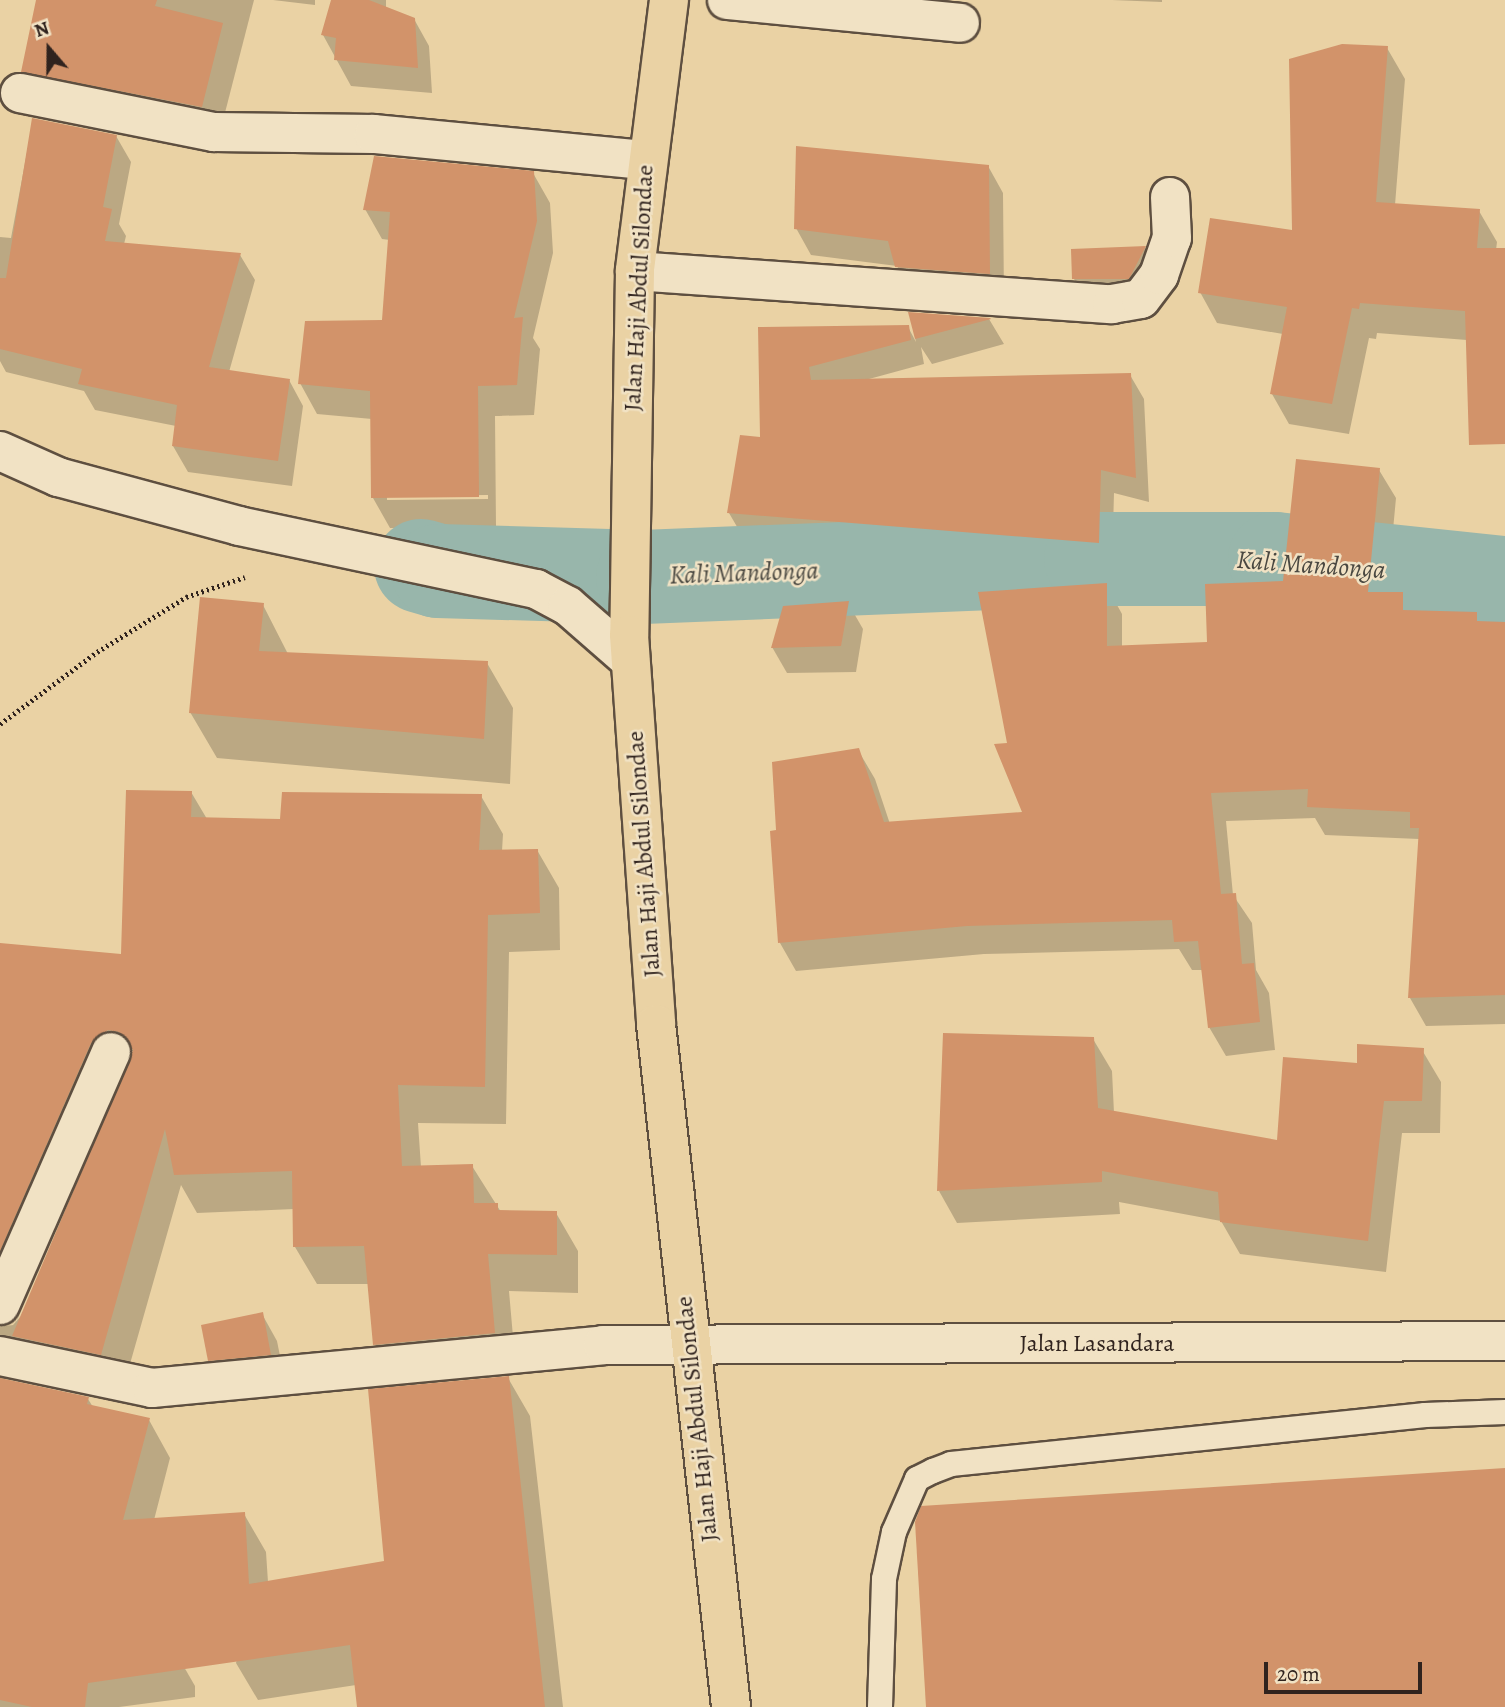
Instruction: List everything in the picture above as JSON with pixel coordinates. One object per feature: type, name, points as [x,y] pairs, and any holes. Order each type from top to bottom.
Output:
[{"type":"highway","name":"Jalan Haji Abdul Silondae","points":[[669,0],[646,160],[635,271],[629,647],[656,1024],[689,1347],[731,1707]]},
{"type":"street","points":[[727,0],[960,23]]},
{"type":"street","points":[[20,93],[214,132],[374,134],[646,160]]},
{"type":"street","points":[[635,271],[1112,304],[1141,299],[1159,275],[1172,238],[1170,197]]},
{"type":"street","points":[[0,451],[58,477],[239,526],[536,589],[568,606],[629,647]]},
{"type":"street","points":[[3,1294],[111,1052]]},
{"type":"street","name":"Jalan Lasandara","points":[[0,1356],[152,1388],[589,1346],[1505,1340]]},
{"type":"lane","points":[[880,1707],[884,1579],[894,1532],[917,1479],[933,1471],[951,1464],[1424,1415],[1505,1412]]},
{"type":"path","points":[[0,724],[97,652],[186,597],[255,574]]},
{"type":"building","points":[[36,0],[157,0],[155,6],[223,23],[202,107],[21,72]]},
{"type":"building","points":[[331,0],[369,0],[415,18],[418,68],[334,60],[336,38],[321,35]]},
{"type":"building","points":[[1342,44],[1388,46],[1376,202],[1480,209],[1477,248],[1505,248],[1505,444],[1469,445],[1465,311],[1360,303],[1359,309],[1352,308],[1332,404],[1270,394],[1287,307],[1198,293],[1210,218],[1292,230],[1289,59]]},
{"type":"building","points":[[32,118],[117,135],[103,207],[112,209],[105,241],[241,253],[209,367],[290,379],[278,461],[172,446],[177,405],[78,384],[82,369],[0,349],[0,278],[6,278]]},
{"type":"building","points":[[796,146],[989,165],[990,274],[895,267],[888,241],[794,229]]},
{"type":"building","points":[[374,156],[534,171],[537,221],[514,318],[523,317],[517,385],[478,386],[479,497],[371,498],[370,391],[298,384],[305,321],[382,320],[390,212],[363,210]]},
{"type":"building","points":[[1146,246],[1129,279],[1072,279],[1071,249]]},
{"type":"building","points":[[908,312],[990,318],[991,319],[915,339]]},
{"type":"building","points":[[909,325],[911,340],[809,367],[811,380],[1131,373],[1136,478],[1101,470],[1099,543],[727,513],[740,435],[760,437],[758,327]]},
{"type":"building","points":[[1296,459],[1380,468],[1368,592],[1403,592],[1403,610],[1477,612],[1477,621],[1505,622],[1505,995],[1408,998],[1419,828],[1410,828],[1410,812],[1307,807],[1308,789],[1211,793],[1221,894],[1236,893],[1242,964],[1254,963],[1260,1022],[1208,1028],[1198,941],[1174,942],[1172,920],[967,926],[778,943],[770,831],[776,830],[772,762],[859,748],[884,822],[1022,812],[994,744],[1007,743],[978,592],[1107,583],[1107,646],[1207,642],[1205,584],[1283,581]]},
{"type":"building","points":[[200,597],[264,603],[259,651],[488,661],[484,739],[189,713]]},
{"type":"building","points":[[849,601],[841,646],[771,648],[783,606]]},
{"type":"building","points":[[126,790],[192,791],[191,817],[280,819],[282,792],[482,794],[479,850],[538,849],[540,913],[488,915],[485,1087],[398,1085],[402,1166],[473,1164],[474,1203],[498,1203],[498,1210],[557,1211],[557,1255],[488,1254],[495,1333],[373,1345],[364,1246],[293,1247],[292,1171],[174,1175],[165,1129],[101,1355],[12,1336],[133,1050],[119,1032],[108,1030],[91,1043],[0,1251],[0,943],[121,954]]},
{"type":"building","points":[[943,1033],[1094,1037],[1098,1108],[1277,1140],[1283,1057],[1357,1063],[1357,1044],[1424,1048],[1422,1101],[1384,1101],[1368,1241],[1220,1222],[1218,1192],[1102,1171],[1102,1182],[937,1191]]},
{"type":"building","points":[[263,1312],[271,1355],[208,1361],[201,1325]]},
{"type":"building","points":[[509,1376],[545,1707],[357,1707],[350,1645],[88,1683],[85,1707],[32,1707],[0,1700],[0,1378],[89,1397],[87,1404],[150,1418],[123,1520],[245,1512],[249,1584],[384,1561],[368,1389]]},
{"type":"building","points":[[1505,1468],[1505,1707],[926,1707],[915,1522],[921,1506]]},
{"type":"waterway","name":"Kali Mandonga","points":[[421,566],[438,571],[643,577],[1091,559],[1275,559],[1505,583]]}]
